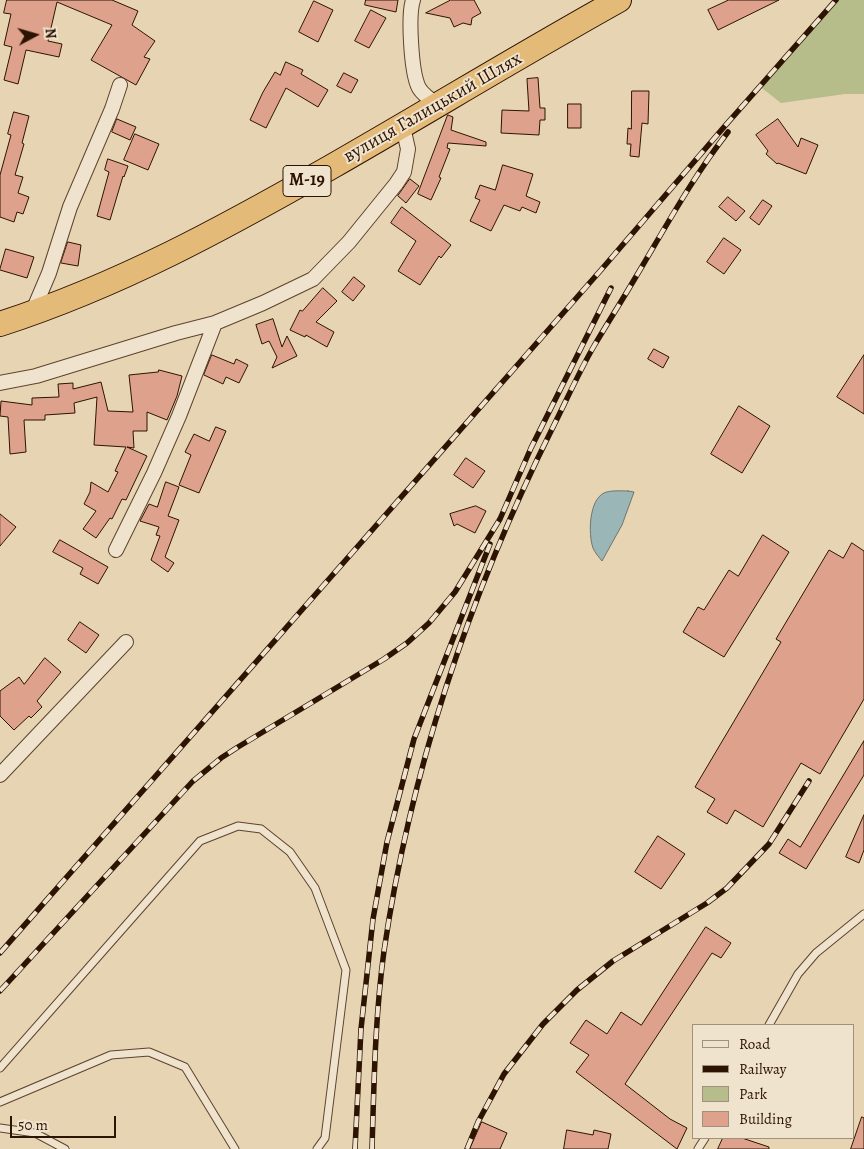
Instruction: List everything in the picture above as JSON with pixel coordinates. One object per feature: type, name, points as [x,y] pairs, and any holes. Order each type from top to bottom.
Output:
[{"type":"highway","name":"вулиця Галицький Шлях","points":[[0,324],[125,276],[203,239],[403,127],[606,4]]},
{"type":"street","points":[[413,0],[411,6],[411,32],[413,67],[416,81],[420,90],[439,106]]},
{"type":"street","points":[[32,313],[49,272],[70,207],[112,109],[120,85]]},
{"type":"street","points":[[0,383],[36,376],[215,323],[313,279],[349,242],[404,172],[408,149],[403,127]]},
{"type":"street","points":[[116,550],[154,473],[179,416],[215,323]]},
{"type":"street","points":[[0,775],[126,642]]},
{"type":"lane","points":[[0,1068],[200,842],[238,826],[262,829],[290,852],[315,888],[346,970],[325,1138],[317,1149]]},
{"type":"lane","points":[[770,1024],[798,974],[816,953],[864,914]]},
{"type":"lane","points":[[0,1102],[111,1055],[149,1052],[185,1067],[235,1149]]},
{"type":"lane","points":[[0,1128],[36,1133],[65,1149]]},
{"type":"green space","points":[[832,0],[864,0],[864,94],[845,94],[781,103],[758,85]]},
{"type":"water","points":[[606,492],[634,492],[622,525],[602,561],[593,548],[590,534],[591,518],[595,503]]},
{"type":"building","points":[[7,0],[112,0],[138,11],[132,25],[155,41],[144,57],[150,59],[136,85],[91,60],[112,25],[57,2],[48,41],[62,44],[59,57],[26,50],[18,84],[4,80],[12,47],[4,45],[11,14],[4,13]]},
{"type":"building","points":[[366,0],[398,0],[396,12],[365,5]]},
{"type":"building","points":[[451,0],[474,0],[481,13],[472,18],[471,25],[463,23],[454,27],[450,18],[426,13]]},
{"type":"building","points":[[729,0],[779,0],[718,30],[708,10]]},
{"type":"building","points":[[314,1],[333,10],[318,42],[299,32]]},
{"type":"building","points":[[371,10],[386,18],[369,48],[355,41]]},
{"type":"building","points":[[286,62],[303,70],[301,74],[328,90],[318,107],[286,88],[266,128],[250,120],[275,72],[280,75]]},
{"type":"building","points":[[344,73],[358,80],[351,93],[337,86]]},
{"type":"building","points":[[538,78],[540,108],[545,108],[545,120],[540,120],[539,135],[501,133],[502,110],[529,111],[527,79]]},
{"type":"building","points":[[632,91],[649,91],[648,124],[642,123],[639,157],[630,156],[631,144],[627,144],[628,128],[631,129]]},
{"type":"building","points":[[568,104],[581,104],[581,128],[568,128]]},
{"type":"building","points":[[14,112],[29,116],[22,143],[24,144],[15,175],[23,177],[18,193],[29,197],[23,214],[17,212],[14,222],[0,217],[0,175],[11,135],[8,134]]},
{"type":"building","points":[[448,115],[453,117],[451,130],[486,142],[486,146],[448,143],[447,148],[450,149],[439,177],[441,178],[431,200],[418,194]]},
{"type":"building","points":[[117,119],[136,127],[130,140],[112,132]]},
{"type":"building","points":[[778,119],[798,147],[801,138],[818,145],[806,174],[777,164],[766,154],[768,151],[756,135]]},
{"type":"building","points":[[135,134],[159,144],[148,170],[124,160]]},
{"type":"building","points":[[108,159],[128,166],[123,176],[110,220],[97,216],[109,172],[105,170]]},
{"type":"building","points":[[503,165],[533,174],[526,196],[540,202],[536,213],[522,207],[520,211],[504,205],[491,231],[470,221],[480,200],[475,198],[480,185],[495,190]]},
{"type":"building","points":[[410,179],[419,186],[406,203],[398,196]]},
{"type":"building","points":[[728,197],[745,211],[736,221],[719,207]]},
{"type":"building","points":[[763,200],[772,206],[759,225],[750,218]]},
{"type":"building","points":[[402,207],[451,245],[441,258],[439,256],[420,285],[398,271],[416,241],[391,223]]},
{"type":"building","points":[[724,238],[741,250],[724,274],[707,262]]},
{"type":"building","points":[[68,242],[81,245],[78,266],[61,263]]},
{"type":"building","points":[[6,249],[34,257],[27,278],[0,270]]},
{"type":"building","points":[[354,277],[365,286],[353,301],[342,292]]},
{"type":"building","points":[[323,288],[337,301],[316,322],[334,332],[327,347],[306,335],[305,337],[290,330],[300,310],[302,311]]},
{"type":"building","points":[[273,319],[282,347],[287,336],[297,356],[272,368],[277,357],[269,341],[262,344],[256,325]]},
{"type":"building","points":[[654,349],[669,357],[663,368],[648,359]]},
{"type":"building","points":[[212,355],[234,364],[236,359],[248,365],[239,383],[226,377],[223,384],[204,375]]},
{"type":"building","points":[[864,355],[864,414],[837,397]]},
{"type":"building","points":[[159,370],[182,376],[177,396],[167,420],[147,412],[147,431],[133,431],[134,448],[127,447],[147,456],[126,500],[122,499],[112,519],[110,518],[96,538],[83,529],[96,511],[84,504],[90,492],[91,482],[108,492],[118,472],[115,471],[126,447],[94,445],[97,397],[74,403],[75,413],[45,415],[45,420],[24,420],[26,452],[10,454],[8,417],[0,416],[1,401],[32,405],[32,398],[59,397],[58,384],[73,383],[73,389],[101,382],[108,411],[133,412],[129,375],[158,372]]},
{"type":"building","points":[[739,406],[770,426],[742,473],[711,454]]},
{"type":"building","points":[[216,427],[226,431],[199,493],[179,485],[191,455],[185,452],[194,434],[209,441]]},
{"type":"building","points":[[466,458],[485,471],[473,488],[454,475]]},
{"type":"building","points":[[166,482],[179,487],[168,516],[179,520],[165,557],[174,563],[168,572],[151,560],[160,536],[156,535],[159,527],[140,521],[149,504],[157,507]]},
{"type":"building","points":[[476,506],[486,511],[475,533],[457,524],[454,526],[450,514]]},
{"type":"building","points":[[0,514],[16,527],[0,546]]},
{"type":"building","points":[[763,535],[789,552],[724,657],[683,632],[698,607],[704,610],[729,570],[738,576]]},
{"type":"building","points":[[60,540],[108,567],[98,584],[80,574],[83,568],[53,552]]},
{"type":"building","points":[[852,543],[864,551],[864,699],[820,774],[801,763],[763,827],[735,810],[727,824],[707,812],[715,799],[695,787],[781,642],[776,639],[829,550],[843,558]]},
{"type":"building","points":[[80,622],[99,635],[86,653],[68,640]]},
{"type":"building","points":[[45,658],[61,672],[37,701],[42,707],[31,718],[29,716],[14,730],[0,716],[0,691],[19,677],[24,684]]},
{"type":"building","points":[[864,741],[864,775],[806,869],[779,853],[788,839],[800,847]]},
{"type":"building","points":[[864,815],[864,850],[859,863],[846,857]]},
{"type":"building","points":[[658,836],[685,854],[661,889],[635,872]]},
{"type":"building","points":[[706,927],[731,943],[721,958],[712,953],[625,1084],[670,1119],[687,1128],[677,1149],[576,1072],[589,1055],[570,1043],[586,1020],[607,1034],[621,1012],[641,1025]]},
{"type":"building","points":[[862,1117],[864,1118],[864,1149],[851,1149]]},
{"type":"building","points":[[482,1122],[507,1133],[500,1149],[470,1149]]},
{"type":"building","points":[[567,1130],[593,1135],[594,1130],[611,1134],[608,1149],[564,1149]]},
{"type":"building","points":[[723,1139],[745,1139],[769,1147],[769,1149],[718,1149]]},
{"type":"railway","points":[[0,953],[836,0]]},
{"type":"railway","points":[[372,1149],[375,1050],[384,951],[410,815],[448,681],[496,551],[583,366],[679,204],[728,132]]},
{"type":"railway","points":[[0,991],[193,781],[238,747],[384,659],[407,643],[429,623],[455,592],[500,519],[531,448],[611,288]]},
{"type":"railway","points":[[355,1149],[361,1029],[373,919],[387,842],[414,739],[490,544]]},
{"type":"railway","points":[[467,1149],[478,1122],[504,1074],[543,1024],[577,990],[613,961],[707,903],[727,888],[769,844],[809,781]]}]
